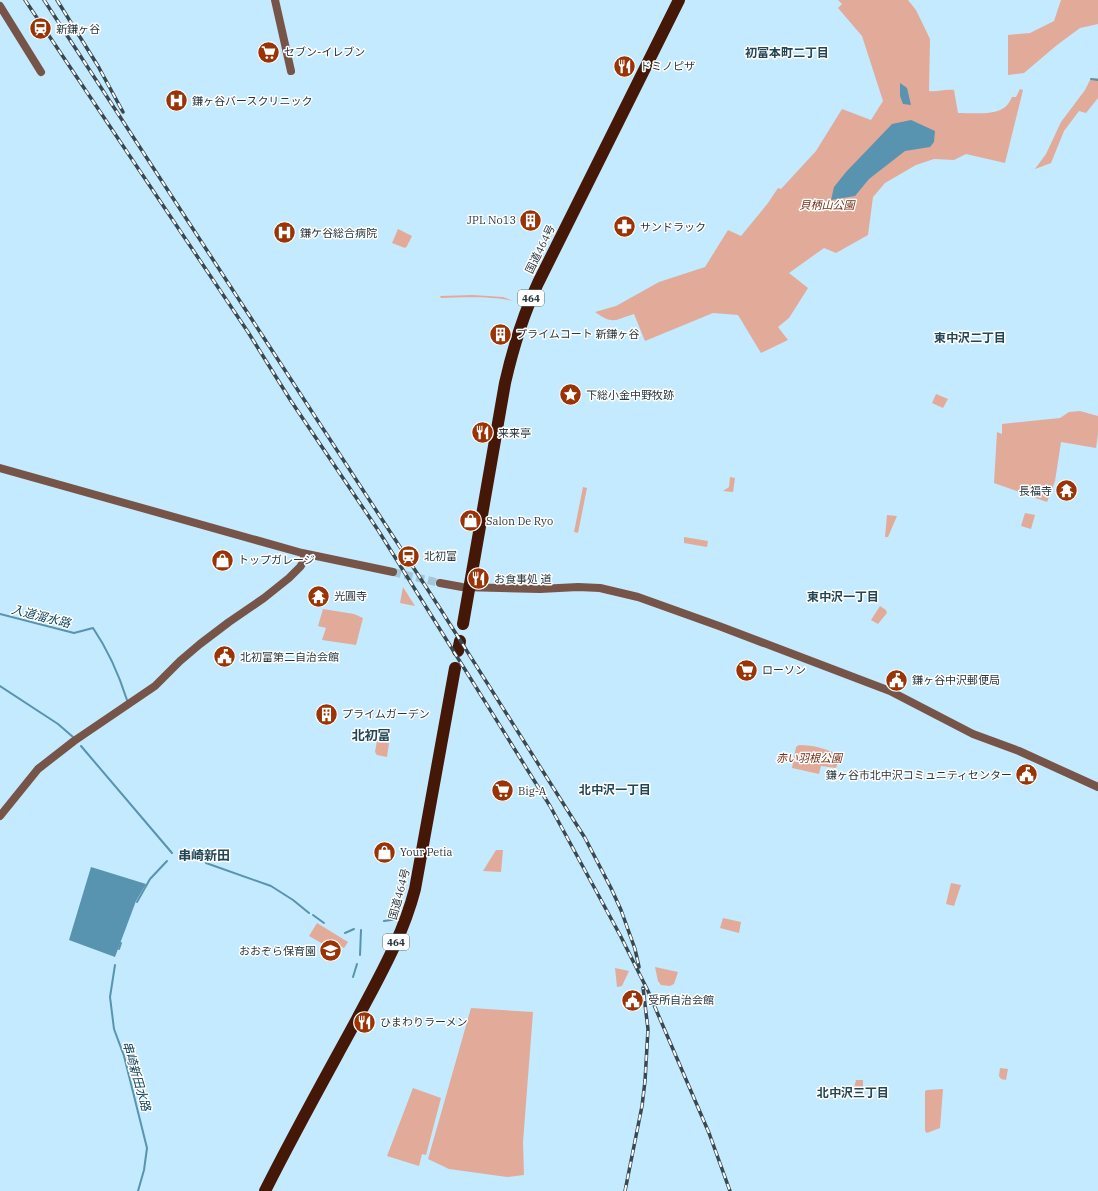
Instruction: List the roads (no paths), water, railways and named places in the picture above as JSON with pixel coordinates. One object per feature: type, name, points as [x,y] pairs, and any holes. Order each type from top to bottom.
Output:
[{"type":"highway","name":"国道464号","points":[[463,624],[505,383],[520,326],[538,283],[679,0]]},
{"type":"highway","name":"国道464号","points":[[265,1191],[370,994],[401,933],[410,911],[455,668]]},
{"type":"street","points":[[275,0],[291,71]]},
{"type":"street","points":[[0,6],[41,72]]},
{"type":"street","points":[[0,468],[304,554],[393,572]]},
{"type":"street","points":[[0,816],[38,769],[74,741],[155,686],[180,661],[200,644],[264,598],[300,567],[304,561],[304,554]]},
{"type":"street","points":[[440,583],[469,587],[540,589],[578,587],[600,588],[638,597],[714,624],[890,691],[973,734],[1019,751],[1098,787]]},
{"type":"water","points":[[900,83],[907,88],[911,105],[903,104],[900,96]]},
{"type":"water","points":[[911,120],[935,131],[934,142],[930,147],[905,151],[869,179],[855,196],[831,200],[834,187],[846,172],[892,124]]},
{"type":"water","points":[[91,867],[146,884],[136,901],[115,957],[69,940]]},
{"type":"waterway","points":[[1091,79],[1098,80]]},
{"type":"waterway","name":"入道溜水路","points":[[0,614],[74,633],[93,628],[113,663],[127,700]]},
{"type":"waterway","name":"串崎新田水路","points":[[0,686],[58,724],[73,737]]},
{"type":"waterway","name":"串崎新田水路","points":[[81,746],[172,853]]},
{"type":"waterway","name":"串崎新田水路","points":[[137,902],[150,879],[167,861]]},
{"type":"waterway","points":[[206,863],[271,886],[293,900],[309,913]]},
{"type":"waterway","points":[[313,915],[324,923]]},
{"type":"waterway","points":[[384,921],[398,919]]},
{"type":"waterway","points":[[345,933],[354,929]]},
{"type":"waterway","points":[[360,955],[361,930]]},
{"type":"waterway","name":"串崎新田水路","points":[[119,949],[121,943]]},
{"type":"waterway","points":[[353,977],[357,964]]},
{"type":"waterway","name":"串崎新田水路","points":[[115,965],[110,997],[114,1029],[124,1056],[147,1148],[144,1170],[138,1191]]},
{"type":"tunnel","points":[[393,572],[440,583]]},
{"type":"railway","points":[[25,0],[248,332],[291,401],[378,530],[550,806],[620,935],[648,991],[709,1133],[730,1191]]},
{"type":"railway","points":[[44,0],[441,610],[585,838],[621,910],[635,949],[639,967]]},
{"type":"railway","points":[[57,0],[98,66],[123,112]]},
{"type":"railway","points":[[625,1191],[642,1106],[645,1081],[648,1029],[643,988]]},
{"type":"place","name":"新鎌ヶ谷","points":[[41,29]]},
{"type":"place","name":"セブン-イレブン","points":[[269,52]]},
{"type":"place","name":"ドミノピザ","points":[[624,66]]},
{"type":"place","name":"鎌ヶ谷バースクリニック","points":[[176,101]]},
{"type":"place","name":"JPL No13","points":[[531,220]]},
{"type":"place","name":"サンドラック","points":[[624,227]]},
{"type":"place","name":"鎌ケ谷総合病院","points":[[285,233]]},
{"type":"place","name":"プライムコート 新鎌ヶ谷","points":[[501,334]]},
{"type":"place","name":"下総小金中野牧跡","points":[[571,395]]},
{"type":"place","name":"来来亭","points":[[483,433]]},
{"type":"place","name":"長福寺","points":[[1067,491]]},
{"type":"place","name":"Salon De Ryo","points":[[470,521]]},
{"type":"place","name":"北初富","points":[[409,556]]},
{"type":"place","name":"トップガレージ","points":[[223,560]]},
{"type":"place","name":"お食事処 道","points":[[479,579]]},
{"type":"place","name":"光圓寺","points":[[318,596]]},
{"type":"place","name":"北初富第二自治会館","points":[[224,657]]},
{"type":"place","name":"ローソン","points":[[747,670]]},
{"type":"place","name":"鎌ヶ谷中沢郵便局","points":[[896,680]]},
{"type":"place","name":"プライムガーデン","points":[[326,714]]},
{"type":"place","name":"鎌ヶ谷市北中沢コミュニティセンター","points":[[1027,775]]},
{"type":"place","name":"Big-A","points":[[503,791]]},
{"type":"place","name":"Your Petia","points":[[384,852]]},
{"type":"place","name":"おおぞら保育園","points":[[331,951]]},
{"type":"place","name":"受所自治会館","points":[[632,1000]]},
{"type":"place","name":"ひまわりラーメン","points":[[365,1022]]},
{"type":"district","name":"初富本町二丁目","points":[[787,52]]},
{"type":"district","name":"東中沢二丁目","points":[[970,337]]},
{"type":"district","name":"東中沢一丁目","points":[[843,596]]},
{"type":"district","name":"北初富","points":[[371,735]]},
{"type":"district","name":"北中沢一丁目","points":[[615,789]]},
{"type":"district","name":"串崎新田","points":[[204,855]]},
{"type":"district","name":"北中沢三丁目","points":[[853,1092]]},
{"type":"park label","name":"貝柄山公園","points":[[827,205]]},
{"type":"park label","name":"赤い羽根公園","points":[[809,758]]}]
